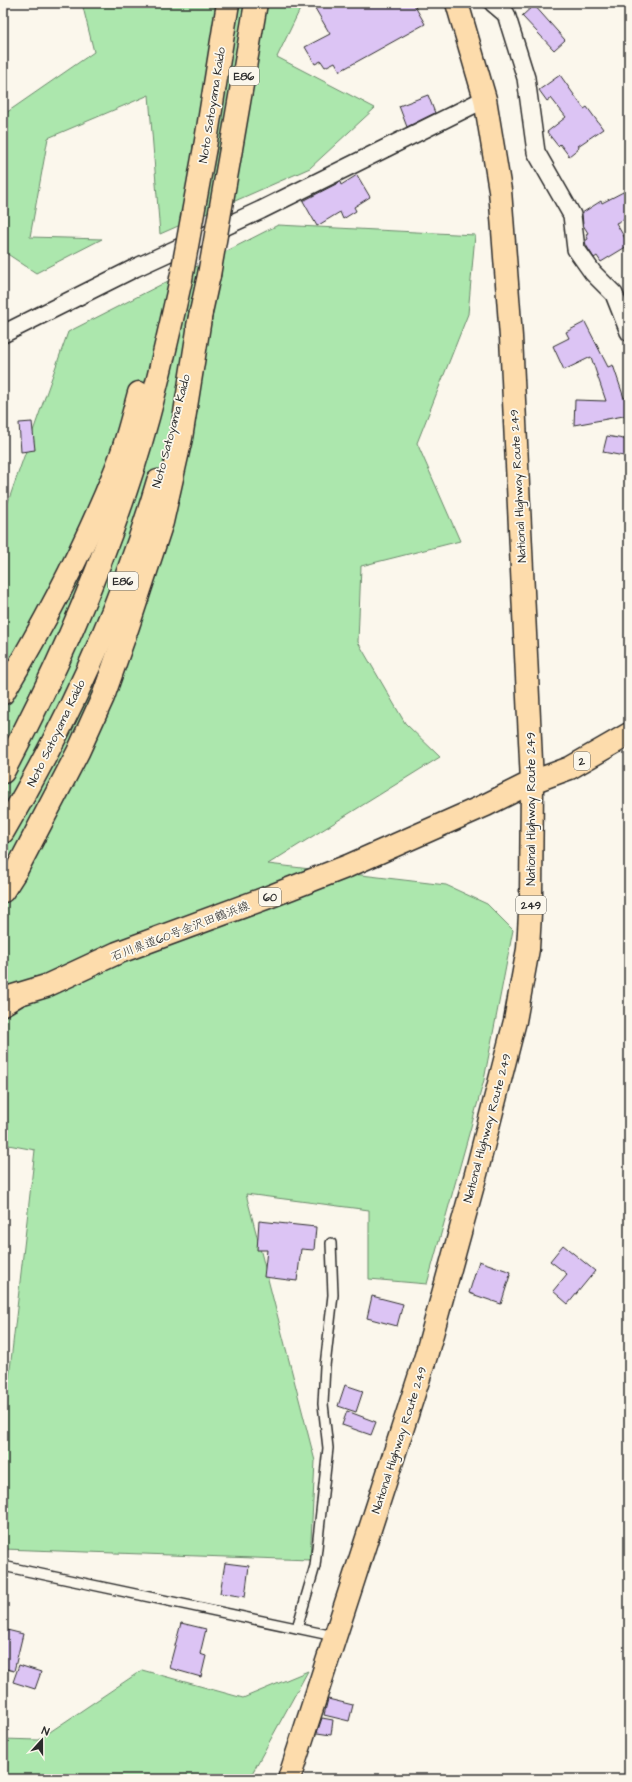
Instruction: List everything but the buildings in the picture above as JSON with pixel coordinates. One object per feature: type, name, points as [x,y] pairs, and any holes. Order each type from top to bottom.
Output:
[{"type":"main road","name":"Noto Satoyama Kaido","points":[[175,278],[196,198],[228,3]]},
{"type":"main road","name":"Noto Satoyama Kaido","points":[[3,832],[30,787],[65,718],[93,657],[151,504],[201,312],[209,275],[256,3]]},
{"type":"main road","name":"National Highway Route 249","points":[[289,1779],[334,1636],[426,1356],[476,1174],[515,1021],[528,948],[531,896],[532,782],[510,329],[500,190],[485,99],[457,3]]},
{"type":"main road","points":[[3,693],[35,640],[82,549],[117,467],[175,278]]},
{"type":"main road","name":"E86","points":[[3,772],[41,699],[88,594],[106,546],[142,439],[157,384],[175,278]]},
{"type":"main road","points":[[3,891],[17,869],[78,752],[103,697],[123,640],[162,522],[180,438],[201,312]]},
{"type":"main road","name":"2","points":[[532,782],[570,768],[629,734]]},
{"type":"main road","name":"石川県道60号金沢田鶴浜線","points":[[7,1000],[46,986],[117,953],[348,866],[486,805],[532,782]]},
{"type":"street","points":[[493,3],[506,14],[526,78],[536,152],[572,215],[576,249],[592,273],[614,294],[629,332]]},
{"type":"street","points":[[3,334],[135,268],[261,210],[485,99]]},
{"type":"lane","points":[[297,1628],[315,1566],[328,1448],[323,1404],[325,1366],[333,1295],[331,1244]]},
{"type":"lane","points":[[3,1566],[334,1636]]},
{"type":"green space","points":[[82,3],[303,3],[277,57],[375,108],[310,168],[160,234],[149,95],[48,138],[30,237],[102,239],[36,273],[3,251],[3,115],[94,52]]},
{"type":"green space","points":[[278,225],[475,235],[468,314],[417,443],[460,541],[361,566],[358,642],[405,723],[440,757],[268,864],[446,885],[487,904],[513,930],[484,1080],[427,1284],[369,1279],[369,1210],[246,1194],[315,1461],[310,1560],[3,1549],[3,1431],[35,1150],[3,1144],[3,516],[68,332]]},
{"type":"green space","points":[[142,1670],[243,1698],[308,1671],[249,1779],[3,1779],[3,1739],[38,1740]]}]
